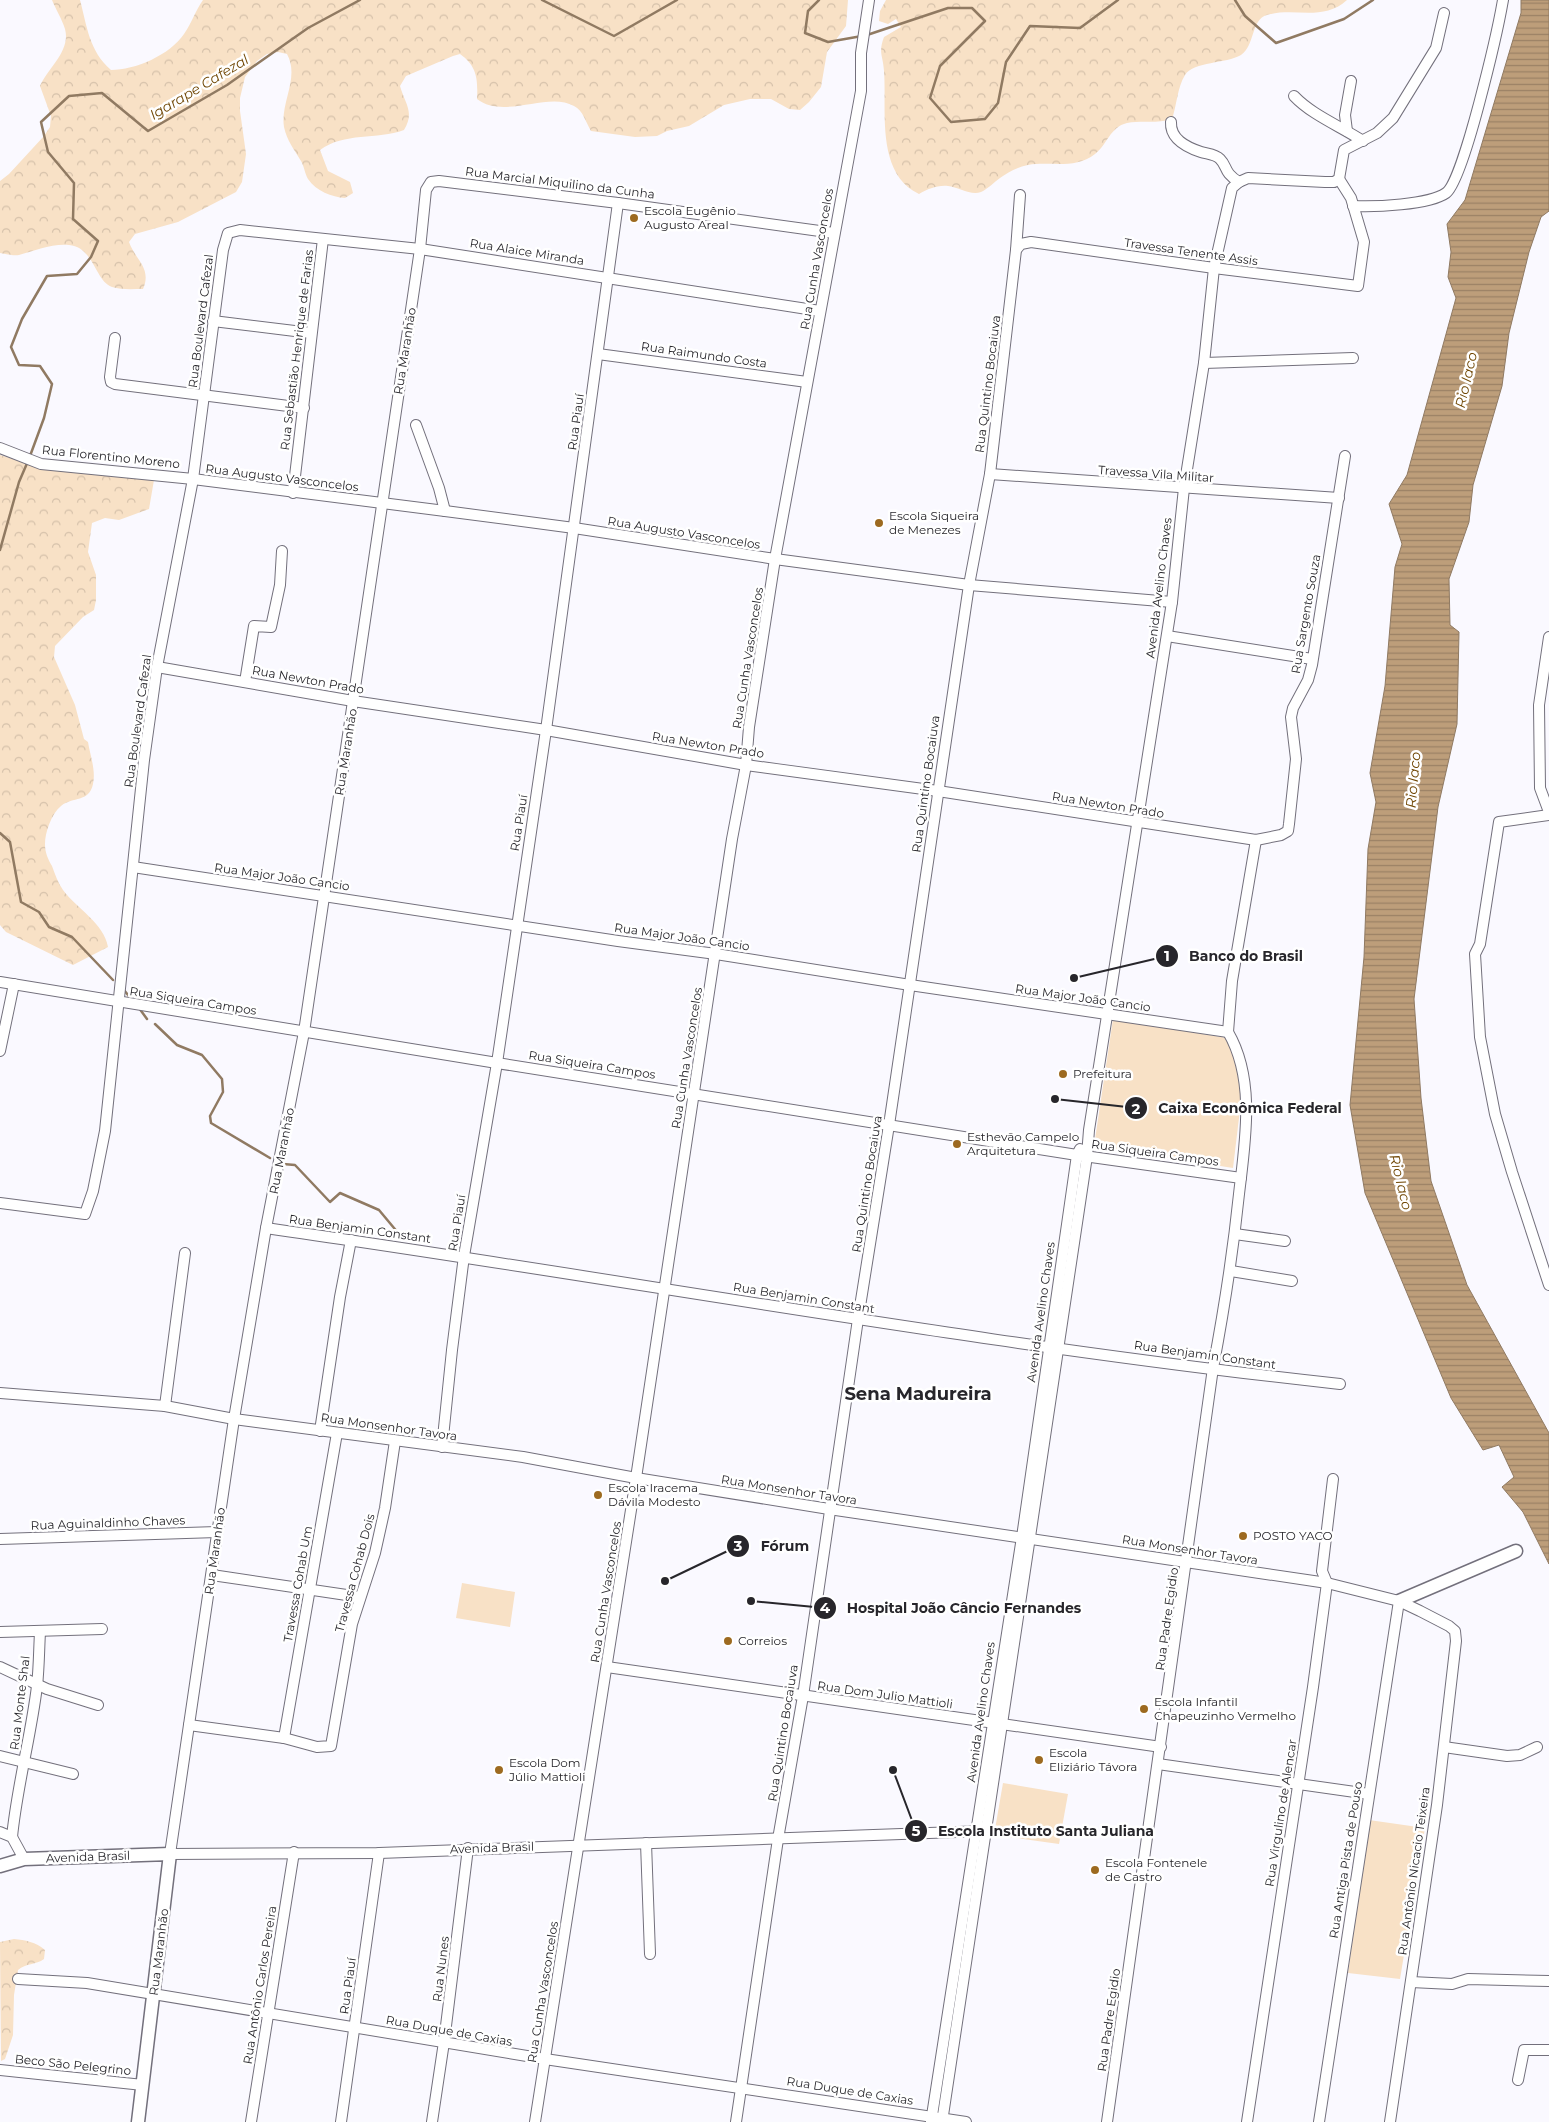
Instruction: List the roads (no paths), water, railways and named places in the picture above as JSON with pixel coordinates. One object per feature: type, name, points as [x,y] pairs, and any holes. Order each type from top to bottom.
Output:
[{"type":"street","name":"Rua Cunha Vasconcelos","points":[[535,2122],[665,1290],[732,839],[746,764],[749,727],[807,382],[861,91],[861,53],[870,0]]},
{"type":"street","points":[[1444,12],[1436,48],[1393,118],[1377,133],[1344,150],[1339,179],[1351,198],[1353,206],[1372,207],[1422,200],[1439,197],[1449,191],[1464,158],[1488,71],[1502,0]]},
{"type":"street","points":[[1347,131],[1345,115],[1351,81]]},
{"type":"street","points":[[1294,96],[1307,108],[1363,141]]},
{"type":"street","points":[[1171,122],[1171,129],[1175,137],[1187,146],[1216,156],[1221,160],[1226,171],[1239,182],[1248,178],[1325,182],[1334,182],[1339,179]]},
{"type":"street","name":"Rua Marcial Miquilino da Cunha","points":[[431,182],[439,181],[618,203],[834,233]]},
{"type":"street","name":"Rua Maranhão","points":[[138,2122],[170,1854],[234,1419],[266,1228],[304,1032],[420,249],[426,190],[431,182]]},
{"type":"street","name":"Avenida Avelino Chaves","points":[[931,2119],[981,1831],[1003,1723],[1026,1537],[1082,1155],[1089,1130],[1172,602],[1184,488],[1204,363],[1214,268],[1230,194],[1232,188],[1239,182]]},
{"type":"street","name":"Rua Quintino Bocaiuva","points":[[736,2122],[778,1839],[803,1696],[829,1509],[889,1125],[969,585],[990,474],[1019,247],[1020,195]]},
{"type":"street","name":"Rua Piauí","points":[[442,1447],[464,1256],[497,1063],[546,730],[618,203]]},
{"type":"street","name":"Travessa Tenente Assis","points":[[1019,247],[1031,242],[1358,286],[1364,242],[1353,206]]},
{"type":"street","name":"Rua Alaice Miranda","points":[[228,233],[240,230],[420,249],[820,311]]},
{"type":"street","name":"Rua Boulevard Cafezal","points":[[0,1203],[85,1214],[94,1191],[104,1131],[144,760],[157,667],[193,479],[223,250],[228,233]]},
{"type":"street","name":"Rua Sebastião Henrique de Farias","points":[[293,493],[323,239]]},
{"type":"street","points":[[213,321],[311,333]]},
{"type":"street","points":[[116,338],[111,382],[128,387],[304,408]]},
{"type":"street","name":"Rua Raimundo Costa","points":[[598,354],[807,382]]},
{"type":"street","points":[[1204,363],[1353,358]]},
{"type":"street","points":[[416,425],[439,488],[444,511]]},
{"type":"street","name":"Rua Florentino Moreno","points":[[2,449],[41,464],[193,479]]},
{"type":"street","name":"Rua Sargento Souza","points":[[1256,840],[1281,835],[1288,831],[1296,759],[1291,717],[1293,708],[1308,680],[1340,498],[1345,456]]},
{"type":"street","name":"Travessa Vila Militar","points":[[990,474],[1340,498]]},
{"type":"street","name":"Rua Augusto Vasconcelos","points":[[193,479],[574,528],[776,560],[969,585],[1172,602]]},
{"type":"street","points":[[245,682],[254,626],[271,627],[280,584],[282,551]]},
{"type":"street","points":[[1167,636],[1312,659]]},
{"type":"street","points":[[1549,637],[1539,705],[1540,788],[1549,813],[1499,822],[1480,944],[1475,954],[1480,1037],[1495,1114],[1549,1285]]},
{"type":"street","name":"Rua Newton Prado","points":[[157,667],[353,701],[546,730],[746,764],[938,791],[1256,840]]},
{"type":"street","points":[[1228,1032],[1232,981],[1256,840]]},
{"type":"street","name":"Rua Major João Cancio","points":[[133,868],[324,895],[1228,1032]]},
{"type":"street","name":"Rua Siqueira Campos","points":[[0,982],[889,1125],[1241,1178]]},
{"type":"street","points":[[0,1051],[14,984]]},
{"type":"street","name":"Rua Padre Egidio","points":[[1107,2122],[1213,1368],[1231,1271],[1246,1132],[1243,1073],[1240,1060],[1228,1032]]},
{"type":"street","name":"Rua Benjamin Constant","points":[[266,1228],[464,1256],[665,1290],[1053,1348],[1340,1384]]},
{"type":"street","points":[[1235,1234],[1285,1241]]},
{"type":"street","points":[[320,1431],[340,1297],[352,1240]]},
{"type":"street","points":[[165,1406],[185,1253]]},
{"type":"street","points":[[1231,1271],[1292,1281]]},
{"type":"street","name":"Rua Monsenhor Tavora","points":[[0,1393],[165,1406],[234,1419],[523,1457],[636,1478],[829,1509],[1327,1583],[1399,1601],[1449,1626]]},
{"type":"street","name":"Travessa Cohab Um","points":[[284,1738],[337,1433]]},
{"type":"street","name":"Travessa Cohab Dois","points":[[284,1738],[323,1748],[331,1746],[333,1742],[352,1624],[375,1553],[386,1508],[395,1441]]},
{"type":"street","name":"Rua Virgulino de Alencar","points":[[1247,2122],[1299,1784],[1327,1583],[1322,1571],[1333,1479]]},
{"type":"street","name":"Rua Aguinaldinho Chaves","points":[[0,1539],[217,1532]]},
{"type":"street","name":"Avenida Avelino Chaves","points":[[942,2120],[981,1831],[992,1722],[1026,1537]]},
{"type":"street","points":[[1399,1601],[1516,1552]]},
{"type":"street","points":[[212,1575],[360,1596]]},
{"type":"street","name":"Rua Antiga Pista de Pouso","points":[[1319,2122],[1399,1601]]},
{"type":"street","name":"Rua Antônio Nicacio Teixeira","points":[[1390,2122],[1444,1747],[1456,1642],[1455,1631],[1449,1626]]},
{"type":"street","points":[[0,1632],[102,1629]]},
{"type":"street","name":"Rua Monte Shal","points":[[12,1837],[15,1807],[25,1763],[37,1685],[40,1632]]},
{"type":"street","points":[[0,1667],[37,1685],[98,1705]]},
{"type":"street","name":"Rua Dom Julio Mattioli","points":[[607,1667],[1003,1723],[1161,1748]]},
{"type":"street","points":[[189,1725],[284,1738]]},
{"type":"street","points":[[1444,1747],[1507,1756],[1520,1755],[1537,1747]]},
{"type":"street","points":[[0,1756],[73,1774]]},
{"type":"street","points":[[1158,1764],[1369,1794]]},
{"type":"street","name":"Avenida Brasil","points":[[0,1866],[24,1860],[170,1854],[379,1853],[468,1848],[981,1831]]},
{"type":"street","points":[[0,1832],[12,1837],[24,1860]]},
{"type":"street","points":[[646,1843],[650,1954]]},
{"type":"street","name":"Rua Nunes","points":[[432,2122],[468,1848]]},
{"type":"street","name":"Rua Antônio Carlos Pereira","points":[[251,2122],[294,1852]]},
{"type":"street","name":"Rua Piauí","points":[[341,2122],[379,1853]]},
{"type":"street","name":"Rua Duque de Caxias","points":[[18,1979],[87,1983],[545,2059],[741,2087],[931,2119],[966,2122]]},
{"type":"street","points":[[1411,1982],[1452,1984],[1468,1979],[1549,1981]]},
{"type":"street","points":[[1518,2080],[1524,2050],[1549,2050]]},
{"type":"street","name":"Beco São Pelegrino","points":[[0,2070],[143,2085]]},
{"type":"water","name":"Rio Iaco","points":[[1521,0],[1549,0],[1549,211],[1541,217],[1529,252],[1509,333],[1502,386],[1473,485],[1469,522],[1449,579],[1450,625],[1459,632],[1457,724],[1438,807],[1414,999],[1421,1098],[1431,1181],[1467,1285],[1549,1433],[1549,1564],[1523,1512],[1502,1487],[1514,1477],[1499,1445],[1483,1450],[1451,1398],[1365,1193],[1350,1105],[1364,957],[1368,849],[1376,802],[1370,773],[1385,686],[1395,567],[1402,544],[1389,504],[1407,475],[1456,298],[1448,277],[1451,252],[1447,224],[1465,200],[1521,13]]},
{"type":"waterway","name":"Igarape Cafezal","points":[[30,456],[44,418],[52,384],[40,366],[19,365],[11,347],[22,319],[47,276],[77,274],[91,257],[98,241],[73,219],[74,183],[48,152],[41,122],[69,96],[102,93],[148,131],[227,85],[308,28],[360,0]]},
{"type":"waterway","name":"Igarape Cafezal","points":[[542,0],[614,36],[677,0]]},
{"type":"waterway","name":"Igarape Cafezal","points":[[819,0],[808,11],[805,33],[828,42],[862,36]]},
{"type":"waterway","name":"Igarape Cafezal","points":[[867,35],[948,8],[972,8],[985,21],[940,66],[930,98],[951,122],[985,119],[998,103],[1006,62],[1030,26],[1080,28],[1118,0]]},
{"type":"waterway","name":"Igarape Cafezal","points":[[1235,0],[1245,16],[1276,43],[1344,19],[1373,0]]},
{"type":"waterway","name":"Igarape Cafezal","points":[[0,550],[19,482],[28,461]]},
{"type":"waterway","points":[[0,833],[10,842],[21,902],[39,912],[49,927],[72,937],[113,980]]},
{"type":"waterway","points":[[124,990],[132,1000]]},
{"type":"waterway","points":[[139,1008],[147,1019]]},
{"type":"waterway","points":[[155,1024],[177,1045],[202,1055],[222,1079],[223,1092],[210,1116],[211,1123],[270,1158]]},
{"type":"waterway","points":[[283,1164],[295,1165],[330,1202],[340,1193],[379,1210],[399,1234],[421,1241]]},
{"type":"place","name":"Escola Eugênio Augusto Areal","points":[[634,218]]},
{"type":"place","name":"Escola Siqueira de Menezes","points":[[879,523]]},
{"type":"place","name":"Banco do Brasil","points":[[1074,978]]},
{"type":"place","name":"Prefeitura","points":[[1063,1074]]},
{"type":"place","name":"Caixa Econômica Federal","points":[[1055,1099]]},
{"type":"place","name":"Esthevão Campelo Arquitetura","points":[[957,1144]]},
{"type":"place","name":"Escola Iracema Dávila Modesto","points":[[598,1495]]},
{"type":"place","name":"POSTO YACO","points":[[1243,1536]]},
{"type":"place","name":"Fórum","points":[[665,1581]]},
{"type":"place","name":"Hospital João Câncio Fernandes","points":[[751,1601]]},
{"type":"place","name":"Correios","points":[[728,1641]]},
{"type":"place","name":"Escola Infantil Chapeuzinho Vermelho","points":[[1144,1709]]},
{"type":"place","name":"Escola Eliziário Távora","points":[[1039,1760]]},
{"type":"place","name":"Escola Dom Júlio Mattioli","points":[[499,1770]]},
{"type":"place","name":"Escola Instituto Santa Juliana","points":[[893,1770]]},
{"type":"place","name":"Escola Fontenele de Castro","points":[[1095,1870]]},
{"type":"district","name":"Sena Madureira","points":[[918,1394]]}]
